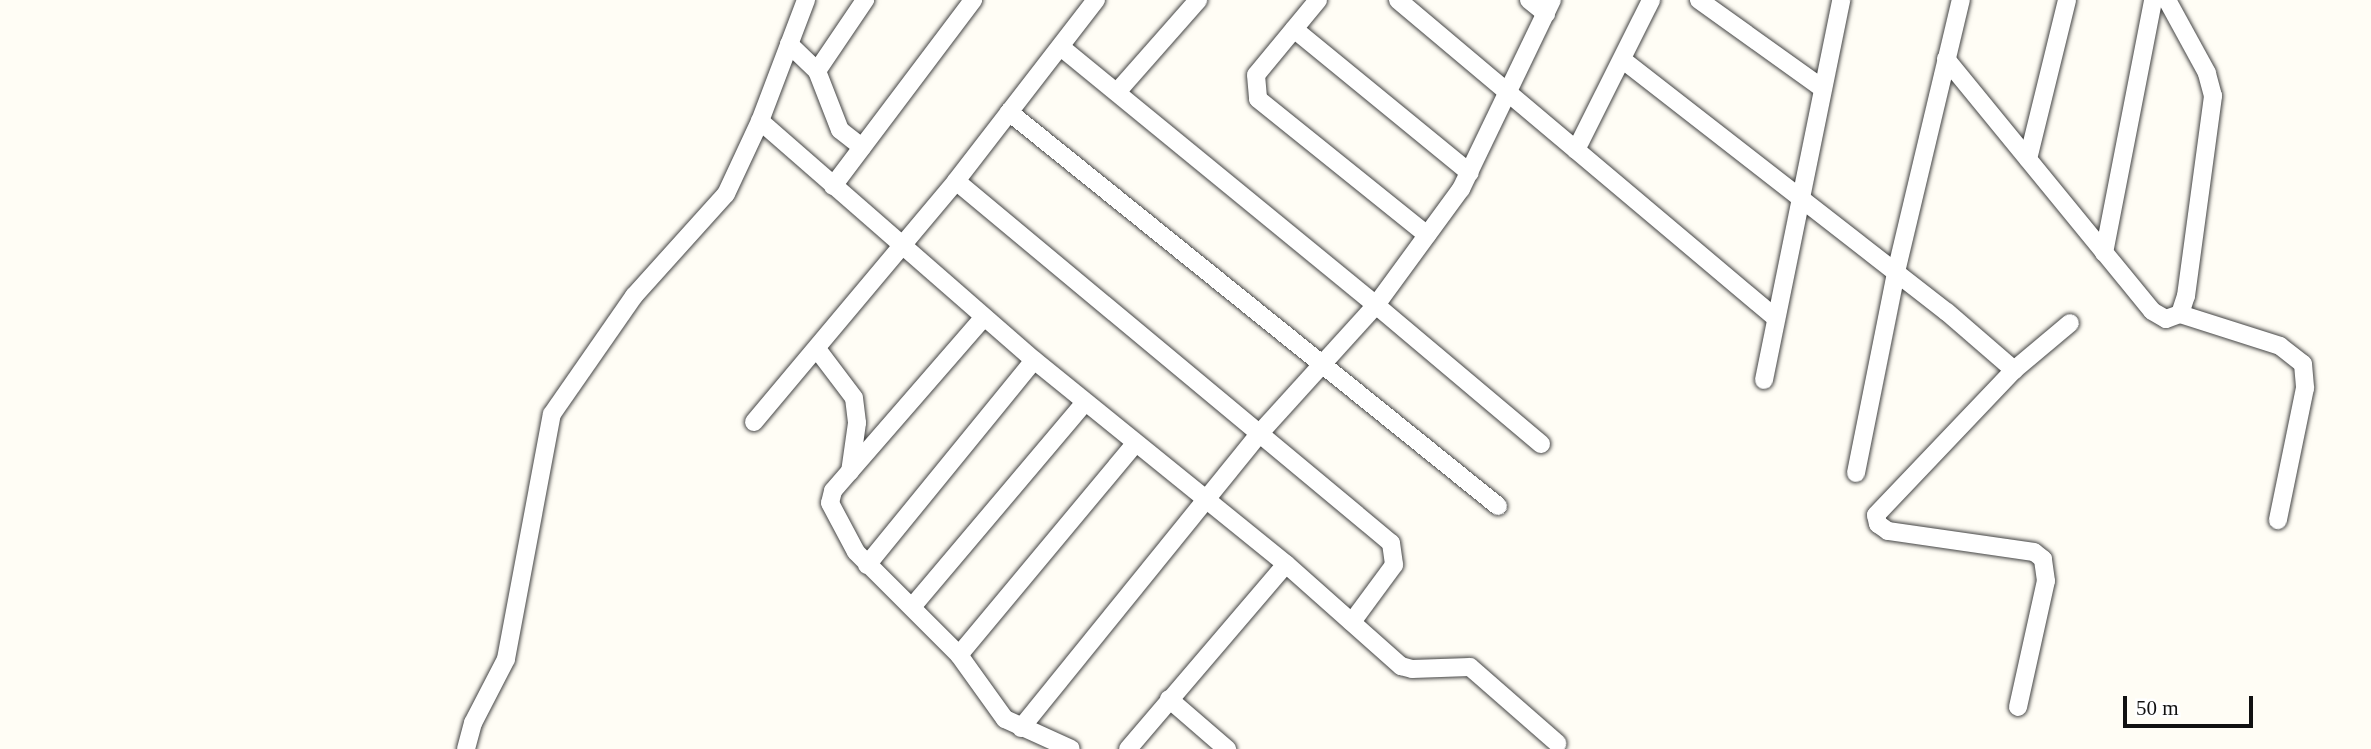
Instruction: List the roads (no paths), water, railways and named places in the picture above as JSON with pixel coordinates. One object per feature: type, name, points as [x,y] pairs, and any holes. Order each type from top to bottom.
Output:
[{"type":"street","points":[[466,749],[473,723],[506,659],[552,414],[634,296],[726,194],[760,121],[806,0]]},
{"type":"street","points":[[817,71],[865,0]]},
{"type":"street","points":[[833,186],[973,0]]},
{"type":"street","points":[[754,422],[904,247],[1096,0]]},
{"type":"street","points":[[1117,92],[1198,0]]},
{"type":"street","points":[[1318,0],[1256,75],[1258,99],[1427,235]]},
{"type":"street","points":[[1398,0],[1776,318]]},
{"type":"street","points":[[1020,728],[1207,503],[1259,434],[1376,305],[1427,235],[1470,173],[1549,7],[1529,0]]},
{"type":"street","points":[[1576,150],[1651,0]]},
{"type":"street","points":[[1699,0],[1822,88]]},
{"type":"street","points":[[1764,380],[1840,0]]},
{"type":"street","points":[[1856,473],[1896,272],[1961,0]]},
{"type":"street","points":[[2028,159],[2067,0]]},
{"type":"street","points":[[2104,253],[2153,0]]},
{"type":"street","points":[[2167,0],[2207,73],[2213,96],[2180,314]]},
{"type":"street","points":[[1294,29],[1470,173]]},
{"type":"street","points":[[789,44],[817,71],[832,118],[862,147]]},
{"type":"street","points":[[1061,47],[1541,444]]},
{"type":"street","points":[[1947,59],[2152,311],[2166,319],[2180,314],[2280,346],[2303,364],[2307,374],[2278,520]]},
{"type":"street","points":[[1623,60],[1896,272],[2014,370]]},
{"type":"street","points":[[1009,112],[1498,506]]},
{"type":"street","points":[[760,121],[1034,360],[1207,503],[1286,564],[1401,666],[1470,667],[1557,743]]},
{"type":"street","points":[[956,181],[1391,543],[1394,565],[1352,622]]},
{"type":"street","points":[[984,317],[833,491],[830,503],[867,565],[959,655],[1005,719],[1071,749]]},
{"type":"street","points":[[2018,707],[2046,581],[2043,559],[2034,552],[1888,531],[1878,524],[1876,515],[2014,370],[2070,323]]},
{"type":"street","points":[[817,349],[854,398],[857,423],[850,472]]},
{"type":"street","points":[[867,565],[1034,360]]},
{"type":"street","points":[[912,607],[1085,402]]},
{"type":"street","points":[[959,655],[1135,444]]},
{"type":"street","points":[[1128,749],[1286,564]]},
{"type":"street","points":[[1169,699],[1227,749]]}]
